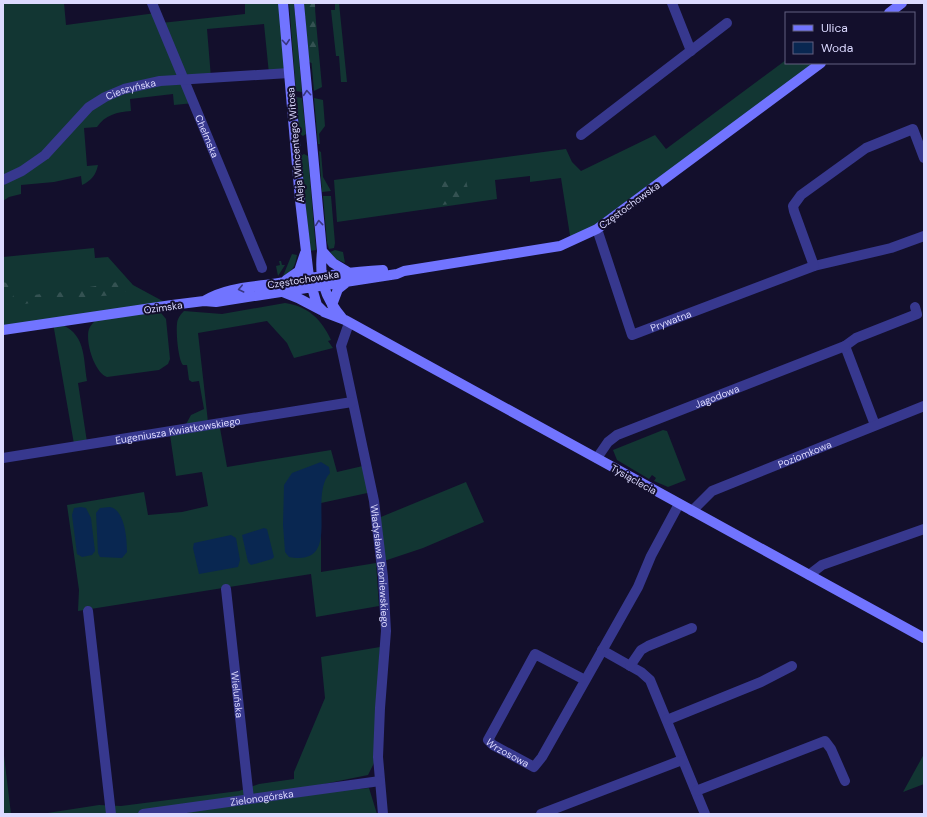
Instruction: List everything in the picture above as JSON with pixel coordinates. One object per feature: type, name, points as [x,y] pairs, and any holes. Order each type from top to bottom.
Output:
[{"type":"street","name":"Chełmska","points":[[152,3],[262,268]]},
{"type":"street","name":"Aleja Wincentego Witosa","points":[[283,3],[305,253],[312,287]]},
{"type":"street","name":"Aleja Wincentego Witosa","points":[[299,3],[322,250],[323,280]]},
{"type":"street","points":[[672,3],[691,51]]},
{"type":"street","points":[[890,12],[902,3]]},
{"type":"street","points":[[581,135],[727,24]]},
{"type":"street","name":"Częstochowska","points":[[204,301],[214,294],[280,287],[309,277],[323,280],[397,274],[404,270],[560,246],[597,229],[820,64]]},
{"type":"street","name":"Cieszyńska","points":[[3,180],[22,172],[44,155],[82,113],[105,97],[136,85],[184,80],[289,73]]},
{"type":"street","points":[[924,158],[913,130],[866,148],[801,195],[795,201],[793,206],[814,266],[891,248],[924,236]]},
{"type":"street","points":[[295,147],[312,145]]},
{"type":"street","name":"Prywatna","points":[[597,229],[632,335],[814,266]]},
{"type":"street","points":[[280,287],[304,300],[328,309],[338,289],[348,277],[322,250]]},
{"type":"street","points":[[280,287],[299,271],[305,253]]},
{"type":"street","points":[[280,287],[312,287],[323,280]]},
{"type":"street","name":"Tysiąclecia","points":[[323,280],[328,309]]},
{"type":"street","name":"Tysiąclecia","points":[[312,287],[315,299],[347,322],[924,638]]},
{"type":"street","name":"Ozimska","points":[[3,330],[204,301]]},
{"type":"street","name":"Jagodowa","points":[[597,458],[608,442],[617,434],[845,346],[856,338],[916,310]]},
{"type":"street","name":"Władysława Broniewskiego","points":[[347,322],[341,346],[374,501],[383,577],[386,631],[378,757],[383,814]]},
{"type":"street","points":[[845,346],[875,425]]},
{"type":"street","name":"Eugeniusza Kwiatkowskiego","points":[[3,458],[352,402]]},
{"type":"street","name":"Poziomkowa","points":[[692,511],[702,499],[712,491],[924,406]]},
{"type":"street","name":"Wrzosowa","points":[[585,680],[535,654],[488,740],[534,767],[542,757],[638,587],[651,556],[679,504]]},
{"type":"street","points":[[809,575],[822,564],[924,530]]},
{"type":"street","name":"Wieluńska","points":[[226,589],[249,799]]},
{"type":"street","points":[[88,611],[111,814]]},
{"type":"street","points":[[630,666],[641,650],[692,628]]},
{"type":"street","points":[[602,650],[630,666],[650,680],[705,814]]},
{"type":"street","points":[[667,720],[761,682],[792,666]]},
{"type":"street","points":[[696,791],[825,741],[831,749],[845,781]]},
{"type":"street","points":[[541,814],[682,760]]},
{"type":"street","name":"Zielonogórska","points":[[143,814],[380,781]]},
{"type":"green space","points":[[3,3],[64,3],[66,25],[156,13],[161,23],[245,14],[245,3],[283,3],[289,73],[269,74],[264,24],[207,29],[211,78],[184,80],[194,103],[174,105],[173,94],[130,99],[131,111],[112,115],[100,123],[97,127],[84,128],[87,166],[98,165],[96,172],[88,182],[82,185],[81,176],[54,182],[21,185],[21,194],[9,197],[3,201]]},
{"type":"green space","points":[[289,3],[294,3],[302,92],[296,91]]},
{"type":"green space","points":[[304,3],[315,3],[316,50],[313,55],[312,63],[309,62]]},
{"type":"green space","points":[[335,3],[339,3],[347,82],[341,82],[339,56],[336,56],[331,10],[335,10]]},
{"type":"green space","points":[[315,11],[322,87],[314,91],[307,12]]},
{"type":"green space","points":[[785,61],[785,64],[820,64],[571,242],[561,178],[530,182],[530,176],[495,180],[497,199],[337,222],[334,180],[566,149],[572,162],[581,171],[655,135],[666,149]]},
{"type":"green space","points":[[297,97],[302,98],[306,134],[303,136],[299,133]]},
{"type":"green space","points":[[314,98],[323,100],[325,126],[319,134],[320,144],[318,144]]},
{"type":"green space","points":[[319,151],[321,152],[323,177],[331,191],[322,192]]},
{"type":"green space","points":[[304,154],[308,156],[316,250],[310,251],[301,156]]},
{"type":"green space","points":[[450,178],[466,180],[469,194],[465,202],[427,207],[437,200],[442,185]]},
{"type":"green space","points":[[323,196],[331,196],[335,243],[334,248],[329,249],[327,242]]},
{"type":"green space","points":[[94,248],[95,258],[108,257],[133,285],[170,305],[149,309],[161,313],[166,319],[170,359],[168,364],[159,370],[107,377],[98,369],[92,356],[88,341],[89,329],[100,316],[57,323],[73,332],[78,339],[85,363],[87,381],[78,383],[87,442],[74,444],[53,323],[3,330],[3,257]]},
{"type":"green space","points":[[335,250],[343,252],[345,263],[336,259],[330,252]]},
{"type":"green space","points":[[292,254],[297,255],[294,265],[289,272],[283,276]]},
{"type":"green space","points":[[279,261],[281,261],[282,265],[285,265],[278,276],[276,266],[280,265]]},
{"type":"green space","points":[[127,281],[129,283],[129,290],[116,295],[61,299],[55,296],[56,293]]},
{"type":"green space","points":[[3,282],[10,284],[14,298],[41,294],[43,299],[40,301],[10,307],[7,304]]},
{"type":"green space","points":[[285,303],[301,307],[319,320],[331,340],[328,341],[333,348],[294,358],[287,343],[267,321],[198,333],[208,422],[185,426],[191,415],[204,409],[199,381],[192,382],[189,380],[187,365],[183,365],[181,362],[177,328],[179,317],[184,311],[222,314]]},
{"type":"green space","points":[[220,428],[227,467],[331,450],[337,472],[367,465],[372,492],[321,503],[321,572],[376,563],[379,606],[316,617],[311,574],[78,611],[79,590],[67,505],[144,492],[148,515],[182,512],[208,506],[202,472],[176,476],[170,435]]},
{"type":"green space","points":[[663,430],[667,431],[686,480],[668,487],[654,481],[656,478],[652,475],[649,479],[617,460],[613,450]]},
{"type":"green space","points":[[466,482],[484,522],[423,548],[381,562],[376,519]]},
{"type":"green space","points":[[380,647],[374,763],[368,775],[255,798],[369,788],[377,814],[41,814],[99,805],[121,806],[239,791],[259,784],[294,779],[294,772],[325,698],[321,657]]},
{"type":"green space","points":[[3,747],[11,814],[3,814]]},
{"type":"green space","points":[[924,754],[924,784],[903,792]]},
{"type":"water","points":[[321,462],[329,467],[330,473],[324,484],[320,541],[315,551],[306,557],[289,557],[285,552],[283,525],[284,485],[292,473]]},
{"type":"water","points":[[110,507],[119,513],[124,526],[127,552],[122,558],[100,557],[98,553],[96,513],[100,508]]},
{"type":"water","points":[[74,508],[86,508],[91,518],[95,551],[92,555],[82,557],[77,554],[72,515]]},
{"type":"water","points":[[264,528],[267,529],[274,557],[272,559],[251,565],[248,562],[242,535]]},
{"type":"water","points":[[231,535],[236,538],[240,560],[238,567],[199,574],[193,548],[194,543]]}]
